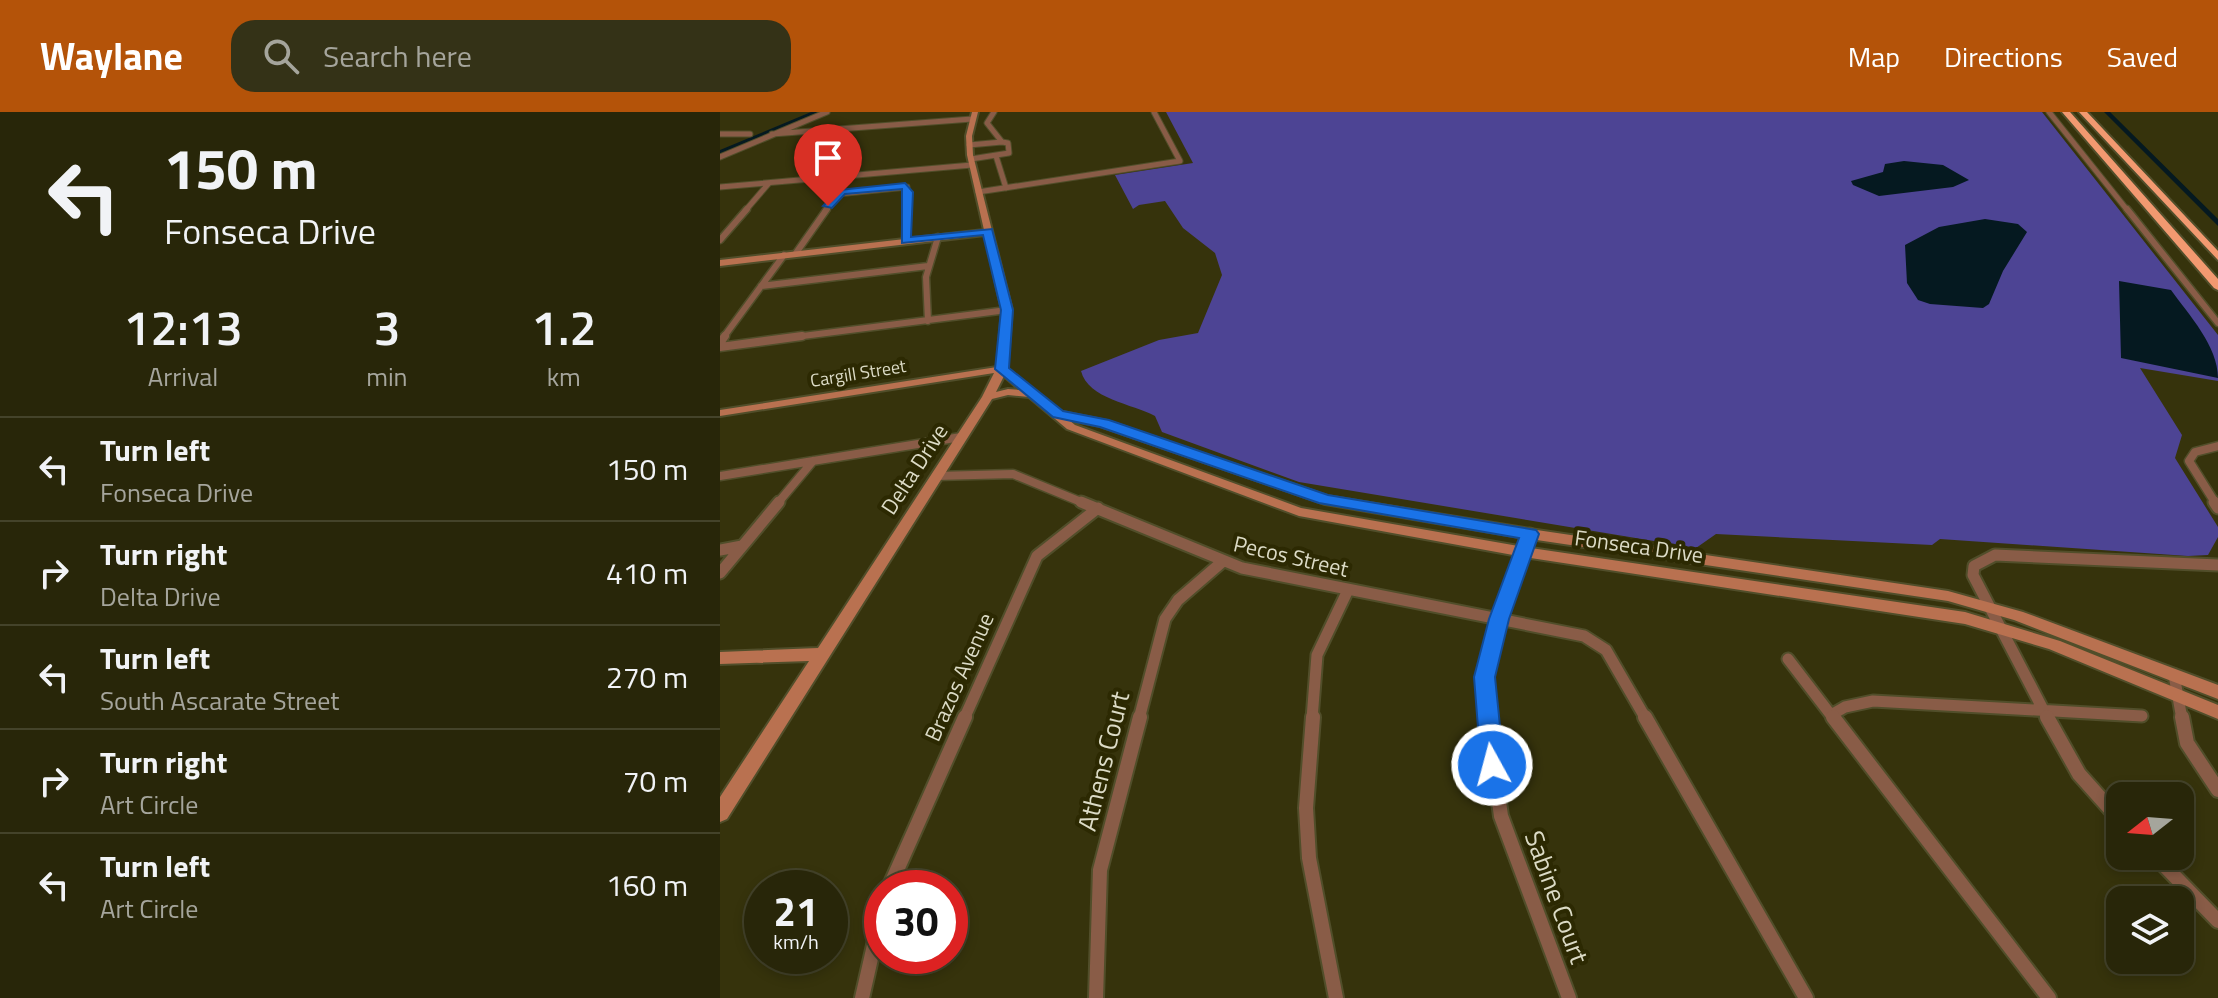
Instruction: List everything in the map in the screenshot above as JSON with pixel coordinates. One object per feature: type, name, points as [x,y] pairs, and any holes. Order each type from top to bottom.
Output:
[{"type":"highway","points":[[2066,112],[2218,286]]},
{"type":"highway","points":[[2083,112],[2218,257]]},
{"type":"main road","name":"Delta Drive","points":[[720,813],[988,397],[1002,369],[1007,310],[969,145],[973,116]]},
{"type":"main road","points":[[720,263],[988,232]]},
{"type":"main road","name":"Fonseca Drive","points":[[1002,369],[1071,427],[1286,508],[1524,552],[1932,612],[2000,626],[2218,712]]},
{"type":"main road","name":"Cargill Street","points":[[720,413],[1002,369]]},
{"type":"main road","points":[[988,397],[1008,392],[1033,394]]},
{"type":"main road","name":"Fonseca Drive","points":[[1058,414],[1118,428],[1325,500],[1530,534],[1892,586],[1990,607],[2218,692]]},
{"type":"main road","points":[[720,658],[822,654]]},
{"type":"street","points":[[720,157],[827,112]]},
{"type":"street","points":[[994,112],[987,123],[1002,142]]},
{"type":"street","points":[[978,192],[1180,161],[1154,112]]},
{"type":"street","points":[[2049,112],[2218,323]]},
{"type":"street","points":[[772,134],[973,116]]},
{"type":"street","points":[[720,134],[750,134]]},
{"type":"street","points":[[720,187],[972,162],[1009,153],[1008,143],[969,145]]},
{"type":"street","points":[[996,156],[1006,188]]},
{"type":"street","points":[[720,240],[769,183]]},
{"type":"street","points":[[796,253],[837,194],[850,190],[907,187],[905,241]]},
{"type":"street","points":[[928,321],[928,266],[938,237]]},
{"type":"street","points":[[720,345],[784,255]]},
{"type":"street","points":[[761,286],[928,266]]},
{"type":"street","points":[[720,345],[1007,310]]},
{"type":"street","points":[[720,476],[961,437]]},
{"type":"street","points":[[2218,446],[2195,452],[2189,461],[2218,508]]},
{"type":"street","points":[[720,573],[813,461]]},
{"type":"street","name":"Pecos Street","points":[[936,476],[1005,472],[1222,562],[1584,636],[1601,645],[1806,998]]},
{"type":"street","name":"Brazos Avenue","points":[[897,870],[1037,556],[1098,508]]},
{"type":"street","name":"Sabine Court","points":[[1530,534],[1499,619],[1483,691],[1501,816],[1569,998]]},
{"type":"street","points":[[720,550],[742,546]]},
{"type":"street","points":[[2106,804],[2079,774],[2043,711],[1973,575],[1974,566],[1987,556],[2218,565]]},
{"type":"street","name":"Athens Court","points":[[1096,998],[1100,870],[1165,619],[1178,600],[1222,562]]},
{"type":"street","points":[[1336,998],[1309,858],[1306,808],[1317,655],[1348,590]]},
{"type":"street","points":[[1788,659],[2048,998]]},
{"type":"street","points":[[2174,675],[2184,734],[2199,766],[2218,790]]},
{"type":"street","points":[[1831,715],[1845,707],[1873,701],[2142,716]]},
{"type":"street","points":[[2169,870],[2218,921]]},
{"type":"street","points":[[862,998],[867,974]]},
{"type":"shaded area","points":[[1166,112],[2042,112],[2218,335],[2218,381],[2140,368],[2182,435],[2175,458],[2218,527],[2218,537],[2208,555],[2188,556],[1940,539],[1932,545],[1716,534],[1696,548],[1299,482],[1162,432],[1155,416],[1112,400],[1092,388],[1081,371],[1159,340],[1198,333],[1222,275],[1215,253],[1183,228],[1165,201],[1139,205],[1133,209],[1115,175],[1193,163]]},
{"type":"water","points":[[1904,161],[1943,165],[1969,180],[1953,187],[1879,196],[1853,185],[1851,181],[1883,172],[1885,164]]},
{"type":"water","points":[[1985,219],[2018,224],[2027,232],[2003,271],[1989,304],[1983,308],[1930,304],[1918,300],[1907,283],[1905,245],[1939,227]]},
{"type":"water","points":[[2119,281],[2171,290],[2208,343],[2218,378],[2121,358]]},
{"type":"waterway","points":[[720,152],[816,112]]},
{"type":"waterway","points":[[2107,112],[2218,224]]},
{"type":"route","points":[[828,206],[842,192],[905,186],[908,192],[905,241],[988,232],[1007,310],[1002,369],[1058,414],[1103,423],[1325,500],[1530,534],[1499,619],[1484,677],[1492,765]]}]
